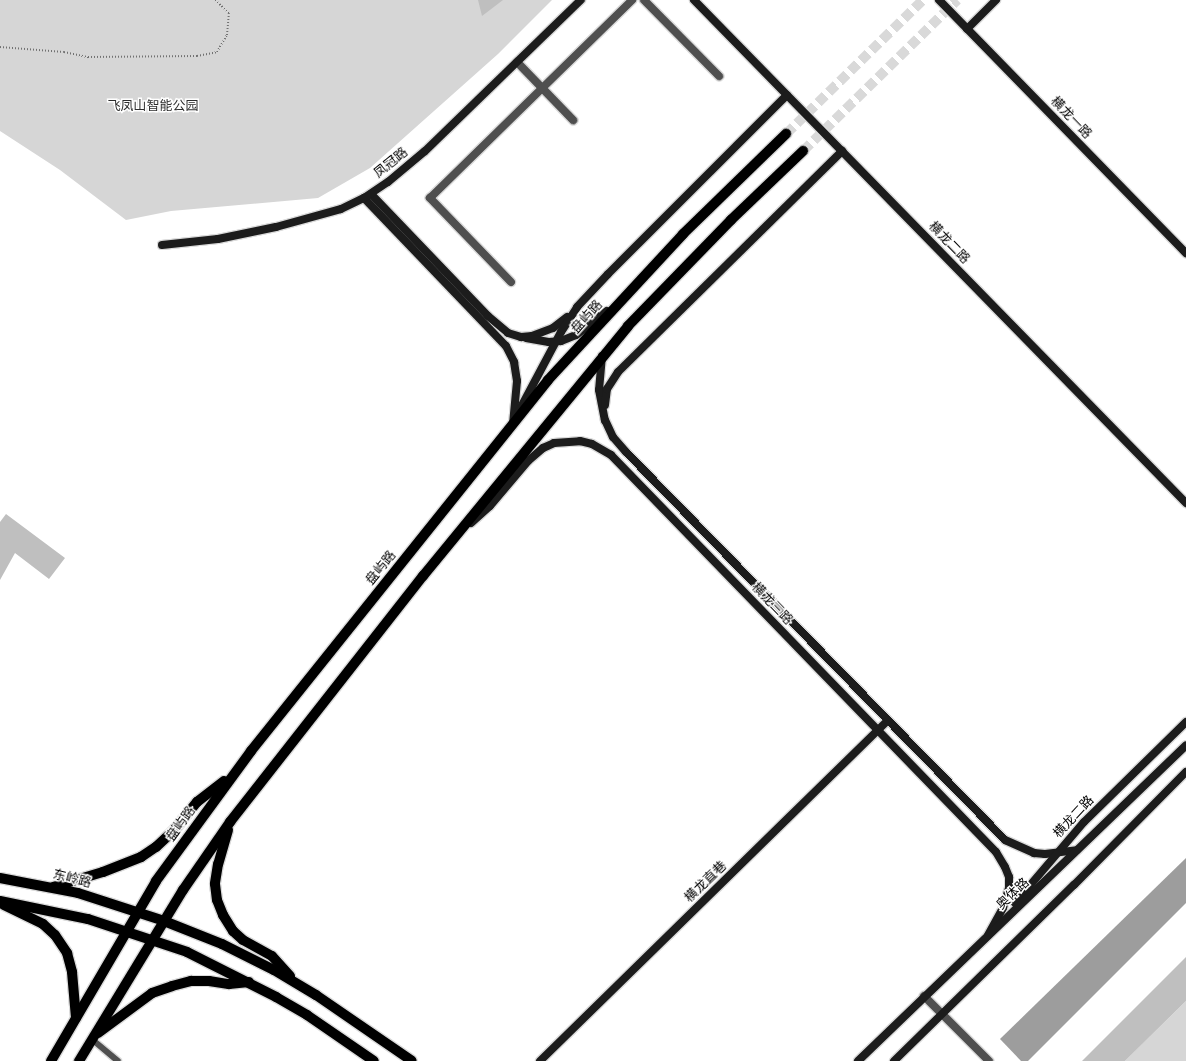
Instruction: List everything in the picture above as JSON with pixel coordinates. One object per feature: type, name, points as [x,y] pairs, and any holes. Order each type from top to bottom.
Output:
[{"type":"main road","name":"盘屿路","points":[[51,1061],[156,881],[232,776],[548,380],[683,234],[786,134]]},
{"type":"main road","points":[[79,1061],[152,939],[183,890],[230,822],[449,543],[628,326],[678,273],[803,151]]},
{"type":"main road","points":[[53,887],[103,872],[141,857],[156,847],[175,829],[196,802],[232,776]]},
{"type":"main road","points":[[230,822],[218,864],[215,884],[217,900],[223,915],[238,936],[272,956],[297,983],[338,1008],[412,1061]]},
{"type":"main road","name":"东岭路","points":[[0,878],[78,893],[164,921],[234,949],[297,983]]},
{"type":"main road","points":[[0,902],[81,918],[152,939],[187,952],[249,982],[307,1015],[374,1061]]},
{"type":"main road","points":[[0,902],[43,924],[54,935],[67,953],[72,972],[76,1018]]},
{"type":"main road","points":[[93,1037],[152,993],[192,981],[209,981],[229,984],[249,982]]},
{"type":"street","name":"凤冠路","points":[[162,245],[218,238],[276,227],[337,210],[367,196],[399,173],[425,151],[581,0]]},
{"type":"street","points":[[511,282],[430,198],[632,0]]},
{"type":"street","points":[[644,0],[719,76]]},
{"type":"street","name":"横龙二路","points":[[694,0],[1186,503]]},
{"type":"street","name":"横龙一路","points":[[938,0],[1186,253]]},
{"type":"street","points":[[967,29],[996,0]]},
{"type":"street","points":[[517,62],[574,120]]},
{"type":"street","points":[[521,337],[532,336],[553,328],[577,307],[787,95]]},
{"type":"street","points":[[605,420],[605,401],[607,389],[618,372],[842,151]]},
{"type":"street","points":[[367,196],[499,326],[512,336],[556,342],[576,335],[620,301]]},
{"type":"street","points":[[367,196],[506,346],[514,362],[517,381],[512,424]]},
{"type":"street","points":[[512,424],[556,342],[577,307]]},
{"type":"street","name":"横龙三路","points":[[602,356],[600,390],[605,420],[613,437],[626,452],[1005,840],[1034,853],[1057,853],[1077,850]]},
{"type":"street","name":"横龙三路","points":[[449,543],[490,506],[528,461],[543,448],[554,443],[580,441],[592,444],[611,455],[990,844],[1005,867],[1008,877],[1007,898],[988,935]]},
{"type":"street","name":"横龙直巷","points":[[540,1061],[888,720]]},
{"type":"street","name":"横龙二路","points":[[988,935],[1084,822],[1186,722]]},
{"type":"street","name":"奥体路","points":[[858,1061],[1186,745]]},
{"type":"street","points":[[894,1061],[1074,885],[1186,772]]},
{"type":"street","points":[[924,996],[989,1061]]},
{"type":"lane","points":[[93,1037],[118,1061]]},
{"type":"path","points":[[0,47],[64,52],[88,56],[197,56],[217,52],[227,35],[229,13],[215,0]]},
{"type":"green space","name":"飞凤山智能公园","points":[[0,0],[552,0],[498,54],[370,168],[318,198],[171,211],[126,220],[60,170],[0,131]]},
{"type":"green space","points":[[1186,1001],[1186,1061],[1125,1061]]},
{"type":"shaded area","points":[[1186,858],[1186,903],[1028,1061],[1021,1061],[1000,1039]]},
{"type":"building","points":[[478,0],[503,0],[482,16]]},
{"type":"building","points":[[6,514],[65,558],[49,579],[15,553],[0,580],[0,522]]},
{"type":"building","points":[[1186,957],[1186,1001],[1125,1061],[1082,1061]]},
{"type":"tunnel","points":[[786,134],[923,0]]},
{"type":"tunnel","points":[[803,151],[957,0]]}]
